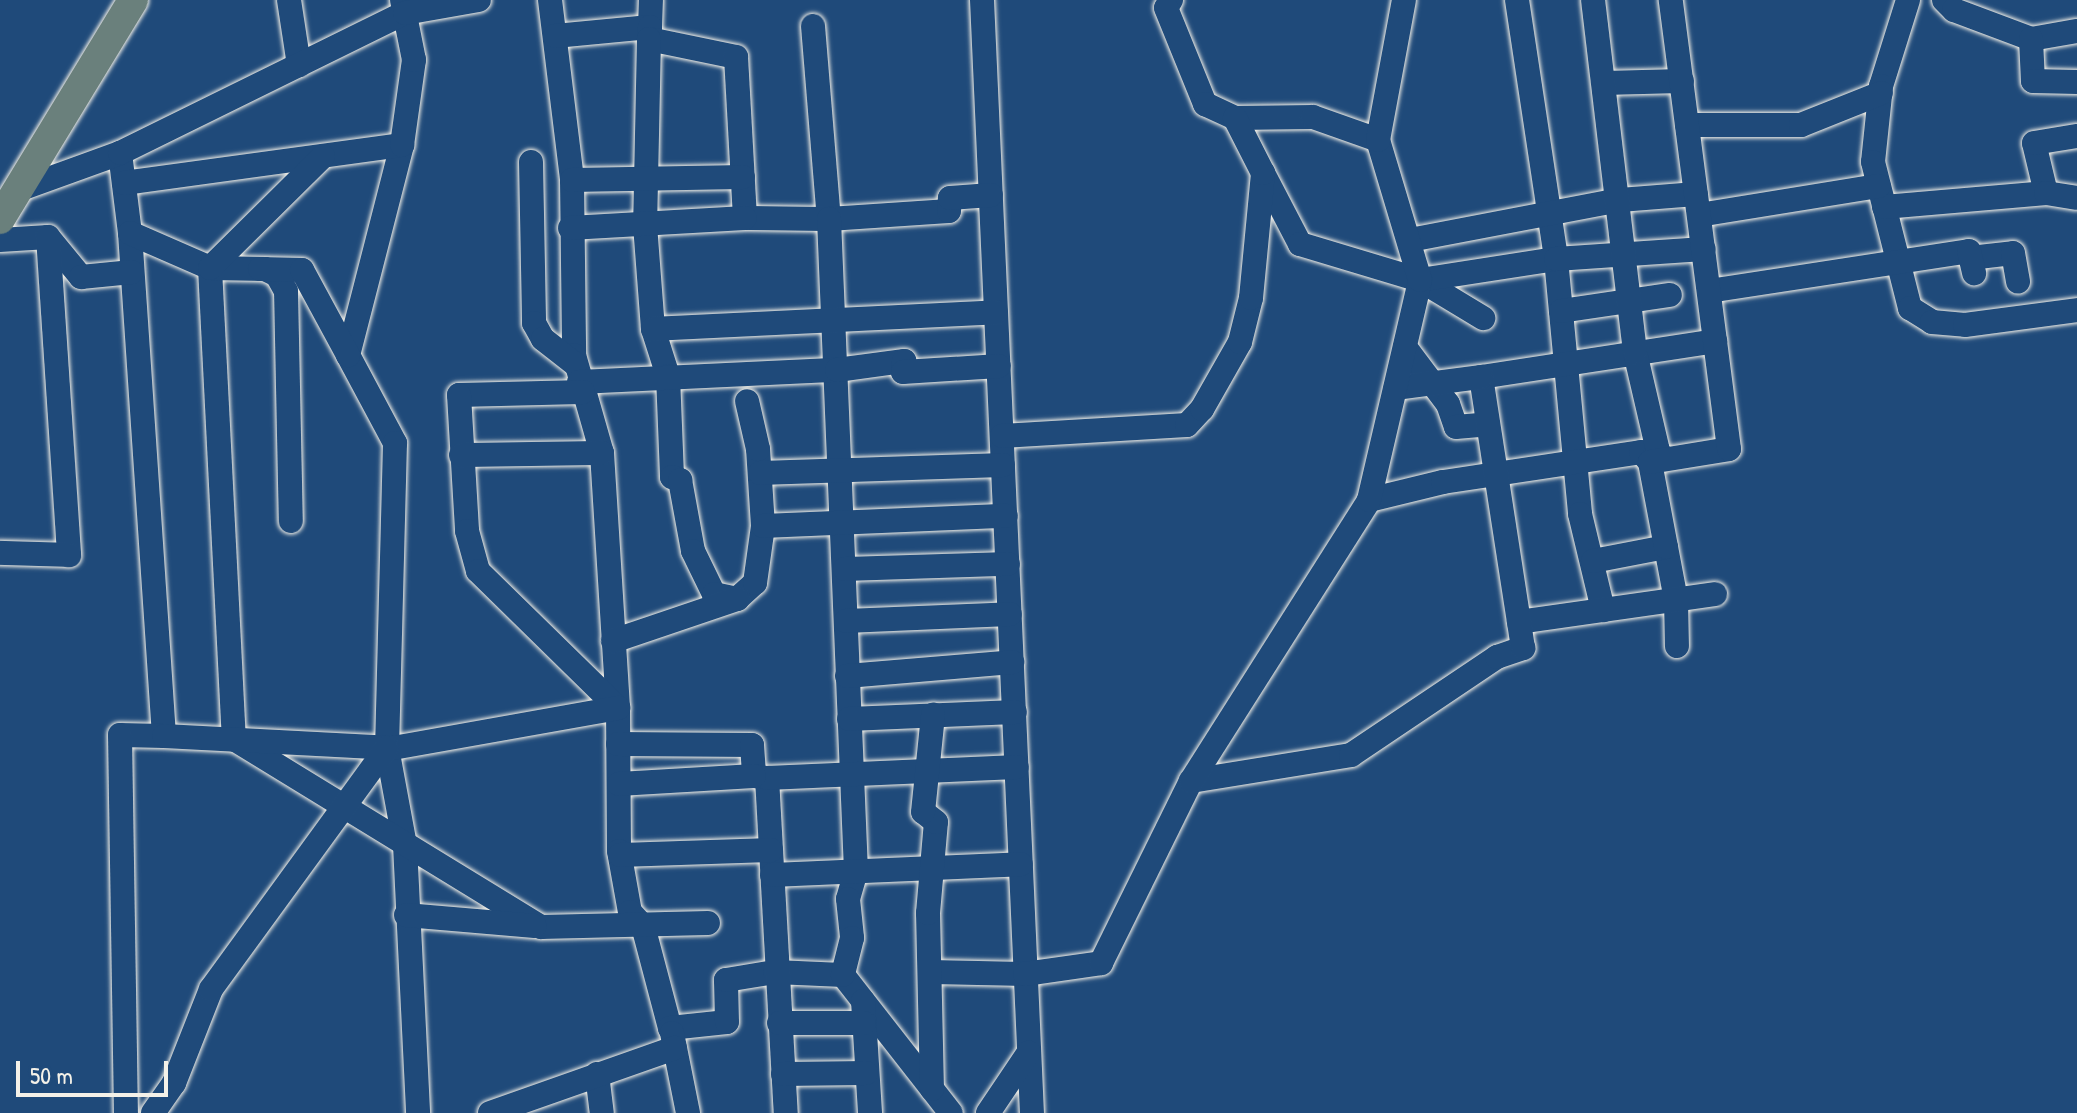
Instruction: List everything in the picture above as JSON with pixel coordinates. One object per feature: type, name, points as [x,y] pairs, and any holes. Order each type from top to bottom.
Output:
[{"type":"main road","points":[[0,219],[133,0]]},
{"type":"street","points":[[289,0],[299,65]]},
{"type":"street","points":[[18,190],[120,153],[299,65],[404,6],[479,0]]},
{"type":"street","points":[[550,0],[572,180],[570,228],[579,379],[602,453],[618,708],[620,855],[630,912],[643,926],[688,1113]]},
{"type":"street","points":[[651,0],[645,225],[653,329],[668,376],[672,477],[680,480],[693,551],[714,594],[737,599]]},
{"type":"street","points":[[982,0],[1032,1113]]},
{"type":"street","points":[[931,972],[1025,974],[1101,963],[1191,781],[1369,500],[1420,280],[1378,140],[1404,0]]},
{"type":"street","points":[[1517,0],[1556,259],[1580,514],[1603,610]]},
{"type":"street","points":[[1593,0],[1627,257],[1635,352],[1658,451],[1650,462]]},
{"type":"street","points":[[1650,462],[1729,449],[1671,0]]},
{"type":"street","points":[[1908,0],[1881,93],[1873,162],[1910,308],[1932,322],[1965,325],[2077,310]]},
{"type":"street","points":[[1944,0],[1954,10],[2031,39],[2077,31]]},
{"type":"street","points":[[1163,2],[1205,104],[1235,118],[1313,117],[1378,140]]},
{"type":"street","points":[[348,355],[402,145],[414,60],[404,6]]},
{"type":"street","points":[[813,26],[829,219],[843,469],[847,676],[856,871],[848,899],[852,938],[843,975],[864,1012],[951,1113]]},
{"type":"street","points":[[555,36],[650,33],[736,57],[745,218]]},
{"type":"street","points":[[2031,39],[2033,81],[2077,82]]},
{"type":"street","points":[[1604,83],[1682,81]]},
{"type":"street","points":[[1687,125],[1801,125],[1881,93]]},
{"type":"street","points":[[1235,118],[1300,244],[1420,280],[1483,318]]},
{"type":"street","points":[[2046,193],[2034,143],[2077,136]]},
{"type":"street","points":[[124,183],[402,145]]},
{"type":"street","points":[[120,153],[130,233],[164,736]]},
{"type":"street","points":[[234,739],[210,268],[323,156]]},
{"type":"street","points":[[531,162],[534,323],[543,339],[579,379]]},
{"type":"street","points":[[1002,436],[1187,425],[1202,409],[1240,342],[1251,298],[1263,173]]},
{"type":"street","points":[[572,180],[743,177]]},
{"type":"street","points":[[1410,240],[1620,200],[1698,205],[1882,196],[2046,193],[2077,198]]},
{"type":"street","points":[[570,228],[745,218],[829,219],[949,211],[950,198],[991,195]]},
{"type":"street","points":[[130,233],[210,268],[302,270],[395,443],[387,748],[405,845],[418,1113]]},
{"type":"street","points":[[48,237],[81,277],[132,272]]},
{"type":"street","points":[[0,240],[48,237]]},
{"type":"street","points":[[0,553],[69,555],[48,237]]},
{"type":"street","points":[[1420,280],[1556,259],[1627,257],[1704,249]]},
{"type":"street","points":[[1709,291],[1969,251],[1972,265],[2013,253],[2018,282]]},
{"type":"street","points":[[210,268],[265,269],[277,275],[286,291],[291,521]]},
{"type":"street","points":[[1561,311],[1632,304],[1670,295]]},
{"type":"street","points":[[653,329],[834,316],[996,312]]},
{"type":"street","points":[[1396,388],[1715,341]]},
{"type":"street","points":[[1405,347],[1448,404],[1456,427],[1488,424]]},
{"type":"street","points":[[618,708],[478,571],[467,531],[459,395],[579,379],[837,370],[904,361],[903,372],[999,366]]},
{"type":"street","points":[[1191,781],[1351,755],[1497,657],[1523,648],[1481,377]]},
{"type":"street","points":[[613,641],[737,599],[755,583],[763,526],[760,473],[747,401]]},
{"type":"street","points":[[1369,500],[1496,473],[1576,464],[1641,452],[1650,462],[1676,600],[1677,646]]},
{"type":"street","points":[[461,455],[602,453]]},
{"type":"street","points":[[760,473],[1003,465]]},
{"type":"street","points":[[763,526],[1006,516]]},
{"type":"street","points":[[1593,561],[1666,547]]},
{"type":"street","points":[[845,569],[1008,564]]},
{"type":"street","points":[[1519,622],[1715,594]]},
{"type":"street","points":[[846,621],[1010,614]]},
{"type":"street","points":[[847,676],[1012,662]]},
{"type":"street","points":[[126,1113],[120,735],[387,748],[618,708]]},
{"type":"street","points":[[849,719],[1015,712]]},
{"type":"street","points":[[932,1089],[929,872],[936,822],[923,812],[933,715]]},
{"type":"street","points":[[234,739],[541,927]]},
{"type":"street","points":[[618,744],[752,745],[761,777],[771,850],[775,972],[786,1113]]},
{"type":"street","points":[[153,1113],[174,1083],[211,989],[387,748]]},
{"type":"street","points":[[619,784],[851,771],[1017,767]]},
{"type":"street","points":[[620,855],[771,850]]},
{"type":"street","points":[[772,875],[929,872],[1021,864]]},
{"type":"street","points":[[406,915],[541,927],[708,923]]},
{"type":"street","points":[[490,1113],[597,1074],[672,1038],[727,1022],[726,980],[775,972],[843,975]]},
{"type":"street","points":[[779,1023],[864,1012]]},
{"type":"street","points":[[864,1012],[870,1113]]},
{"type":"street","points":[[988,1113],[1029,1052]]},
{"type":"street","points":[[783,1074],[866,1073]]},
{"type":"street","points":[[597,1074],[602,1113]]}]
